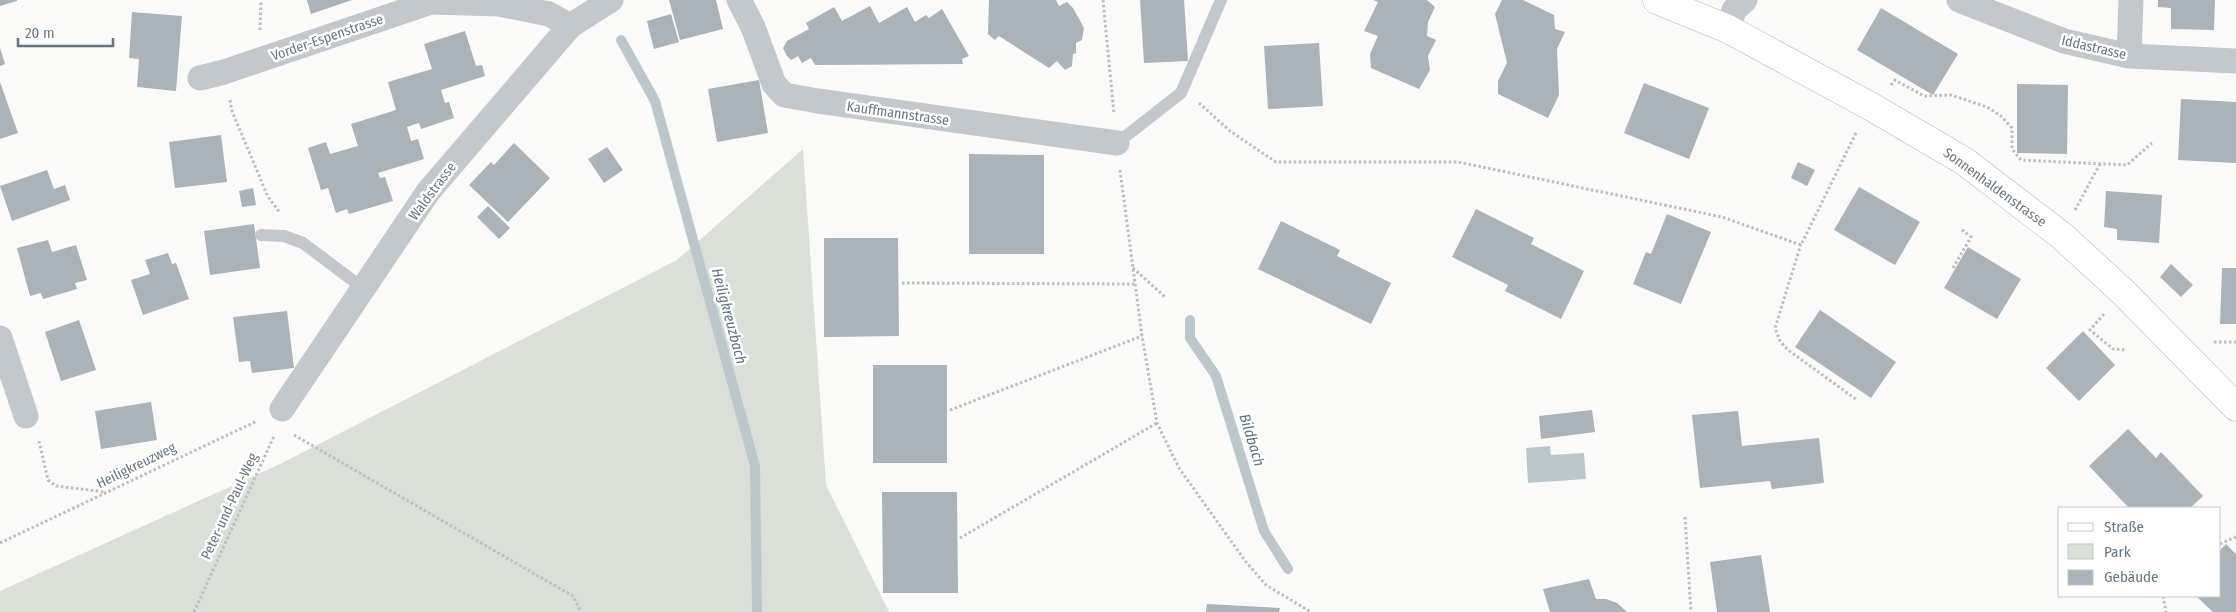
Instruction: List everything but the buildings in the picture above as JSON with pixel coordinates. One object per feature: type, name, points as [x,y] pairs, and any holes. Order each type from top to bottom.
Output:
[{"type":"street","name":"Waldstrasse","points":[[280,417],[428,192],[570,26],[611,0]]},
{"type":"street","name":"Kauffmannstrasse","points":[[739,0],[753,27],[774,84],[784,95],[818,102],[1117,143]]},
{"type":"street","name":"Sonnenhaldenstrasse","points":[[1657,0],[1728,29],[1879,98],[2062,236],[2124,294],[2236,407]]},
{"type":"street","points":[[1728,29],[1734,10],[1745,0]]},
{"type":"street","name":"Iddastrasse","points":[[1959,0],[2064,41],[2129,56],[2236,61]]},
{"type":"street","points":[[2129,56],[2131,0]]},
{"type":"street","name":"Vorder-Espenstrasse","points":[[200,78],[224,72],[431,2],[499,4],[549,14],[570,26]]},
{"type":"street","points":[[0,338],[26,416]]},
{"type":"lane","points":[[1117,143],[1181,93],[1221,0]]},
{"type":"lane","points":[[261,235],[284,236],[303,243],[364,289]]},
{"type":"path","points":[[1103,0],[1117,143],[1142,336],[1157,423],[1179,468],[1246,562],[1266,585],[1311,612]]},
{"type":"path","points":[[224,72],[232,110],[268,198],[303,243]]},
{"type":"path","points":[[1858,400],[1788,350],[1780,341],[1774,328],[1802,243],[1879,98],[1895,80],[1924,96],[1951,95],[1988,107],[2001,116],[2012,128],[2012,149],[2021,160],[2127,165],[2152,142]]},
{"type":"path","points":[[1181,93],[1198,102],[1230,131],[1276,162],[1458,162],[1722,217],[1802,243]]},
{"type":"path","points":[[2074,211],[2100,164]]},
{"type":"path","points":[[1953,268],[1971,237],[1961,229]]},
{"type":"path","points":[[1133,268],[1166,296]]},
{"type":"path","points":[[902,283],[1135,284]]},
{"type":"path","points":[[2124,294],[2090,330],[2113,349],[2128,350]]},
{"type":"path","points":[[950,410],[1142,336]]},
{"type":"path","points":[[2209,343],[2236,342]]},
{"type":"path","points":[[280,417],[573,596],[582,612]]},
{"type":"path","name":"Heiligkreuzweg","points":[[0,543],[107,492],[280,417]]},
{"type":"path","name":"Peter-und-Paul-Weg","points":[[194,612],[280,417]]},
{"type":"path","points":[[960,538],[1157,423]]},
{"type":"path","points":[[41,446],[48,480],[56,486],[107,492]]},
{"type":"path","points":[[1685,517],[1691,612]]},
{"type":"path","points":[[2221,544],[2236,538]]},
{"type":"path","points":[[2163,597],[2166,612]]},
{"type":"green space","points":[[803,149],[826,485],[889,612],[0,612],[0,591],[280,464],[677,260]]},
{"type":"shaded area","points":[[1550,446],[1551,455],[1584,453],[1586,479],[1528,483],[1526,448]]},
{"type":"waterway","name":"Heiligkreuzbach","points":[[621,40],[655,101],[755,466],[757,612]]},
{"type":"waterway","name":"Bildbach","points":[[1190,320],[1190,338],[1216,376],[1264,531],[1288,569]]}]
